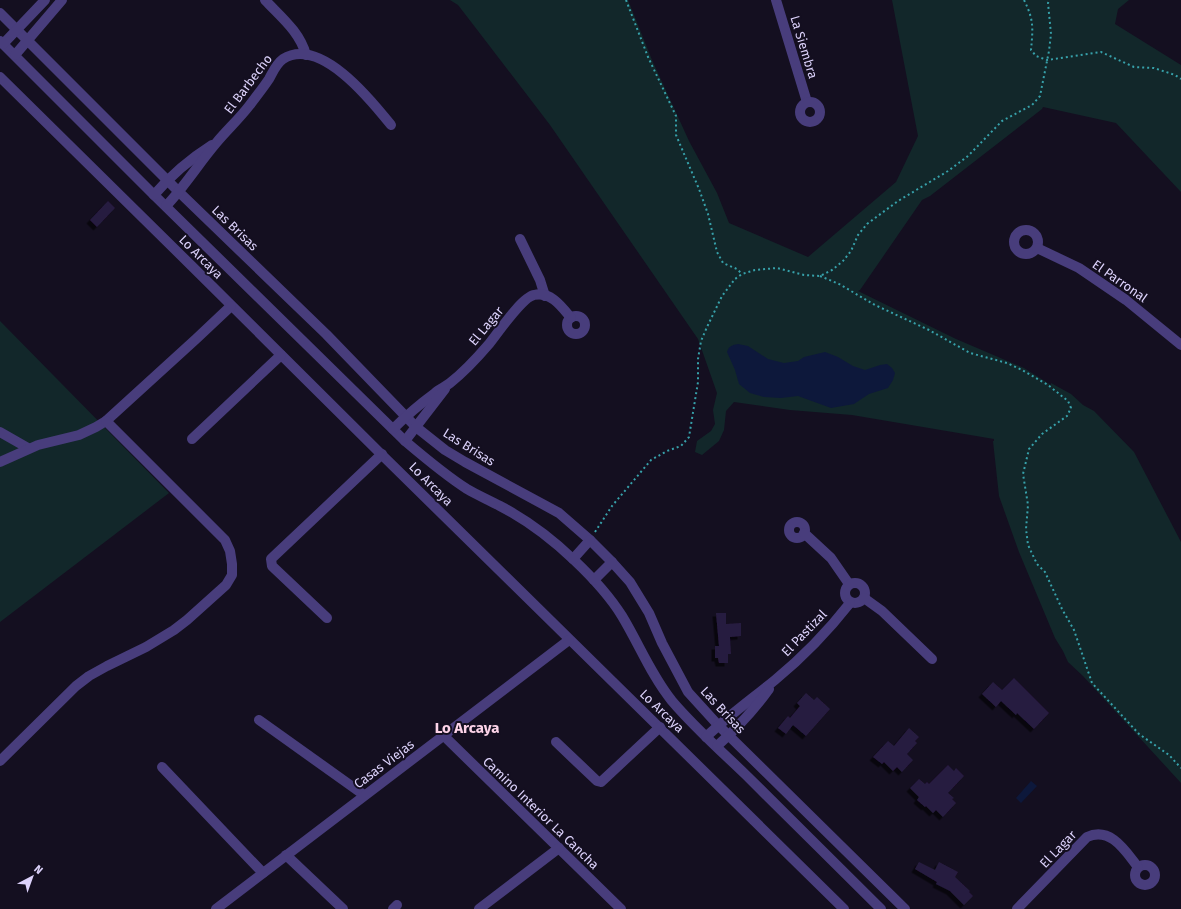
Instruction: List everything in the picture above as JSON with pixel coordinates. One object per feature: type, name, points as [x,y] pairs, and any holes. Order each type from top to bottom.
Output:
[{"type":"street","points":[[45,0],[2,42],[405,441],[451,478],[469,490],[501,506],[549,537],[573,559],[607,594],[623,617],[651,670],[672,701],[706,737],[717,746],[881,909]]},
{"type":"street","points":[[15,55],[62,0]]},
{"type":"street","points":[[265,0],[296,33],[304,45],[306,55]]},
{"type":"street","name":"La Siembra","points":[[776,0],[806,102]]},
{"type":"street","name":"Las Brisas","points":[[0,13],[179,192],[298,307],[416,427],[445,450],[559,513],[590,540],[630,582],[649,613],[662,643],[688,692],[718,725],[905,909]]},
{"type":"street","name":"El Barbecho","points":[[166,206],[179,192],[217,142],[246,109],[281,61],[292,56],[306,55],[318,58],[333,65],[367,97],[391,125]]},
{"type":"street","name":"Lo Arcaya","points":[[0,77],[103,177],[231,306],[569,640],[660,727],[844,909]]},
{"type":"street","name":"El Barbecho","points":[[154,194],[167,179],[197,154],[217,142]]},
{"type":"street","points":[[520,239],[540,280],[545,296],[556,301],[570,318]]},
{"type":"street","name":"El Parronal","points":[[1037,248],[1079,268],[1126,300],[1181,345]]},
{"type":"street","name":"El Lagar","points":[[450,383],[487,346],[522,302],[533,295],[545,296]]},
{"type":"street","points":[[0,462],[28,448],[79,435],[96,428],[106,421],[185,350],[231,306]]},
{"type":"street","points":[[192,439],[281,355]]},
{"type":"street","points":[[393,429],[435,392],[450,383]]},
{"type":"street","points":[[405,441],[450,383]]},
{"type":"street","points":[[0,761],[76,686],[89,676],[159,639],[187,620],[226,585],[232,575],[232,557],[225,540],[106,421]]},
{"type":"street","points":[[0,432],[28,448]]},
{"type":"street","points":[[327,618],[272,566],[271,560],[382,454]]},
{"type":"street","points":[[804,534],[815,542],[834,562],[849,584]]},
{"type":"street","points":[[573,559],[590,540]]},
{"type":"street","points":[[594,580],[612,562]]},
{"type":"street","points":[[856,583],[862,586],[865,592],[864,598],[856,604],[850,603],[845,598],[844,592],[849,584],[856,583]]},
{"type":"street","points":[[864,598],[882,611],[932,659]]},
{"type":"street","name":"El Pastizal","points":[[775,680],[832,626],[850,603]]},
{"type":"street","name":"Casas Viejas","points":[[216,909],[569,640]]},
{"type":"street","points":[[706,737],[718,725],[775,680]]},
{"type":"street","points":[[717,746],[729,736],[762,699],[775,680]]},
{"type":"street","points":[[259,720],[364,795]]},
{"type":"street","points":[[556,742],[597,781],[601,782],[660,727]]},
{"type":"street","name":"Camino Interior La Cancha","points":[[444,735],[621,909]]},
{"type":"street","points":[[162,767],[263,873]]},
{"type":"street","name":"El Lagar","points":[[1017,909],[1087,837],[1092,835],[1102,834],[1116,840],[1138,868]]},
{"type":"street","points":[[480,909],[559,848]]},
{"type":"street","points":[[286,855],[343,909]]},
{"type":"path","points":[[626,0],[648,57],[676,116],[676,135],[702,195],[717,252],[722,263],[737,269],[742,274]]},
{"type":"path","points":[[1024,0],[1030,12],[1033,25],[1031,50],[1036,56],[1047,60],[1102,52],[1134,66],[1154,68],[1175,75],[1181,79]]},
{"type":"path","points":[[820,276],[832,270],[843,261],[851,251],[858,235],[867,224],[898,202],[948,171],[968,156],[1002,120],[1032,105],[1040,96],[1051,34],[1048,3],[1050,0]]},
{"type":"path","points":[[590,540],[612,506],[651,460],[667,451],[681,446],[689,437],[698,382],[698,359],[701,341],[722,296],[735,280],[742,274],[755,270],[777,268],[804,275],[820,276],[839,284],[874,305],[929,330],[970,353],[1007,363],[1022,370],[1048,385],[1068,401],[1071,408],[1067,416],[1035,441],[1029,449],[1025,461],[1023,474],[1028,505],[1026,529],[1028,545],[1037,564],[1045,572],[1062,609],[1074,630],[1092,683],[1139,734],[1169,755],[1181,768]]},
{"type":"green space","points":[[450,0],[628,0],[652,60],[689,141],[717,193],[729,223],[808,257],[896,182],[918,136],[892,0],[1129,0],[1118,9],[1115,24],[1181,65],[1181,192],[1116,123],[1043,107],[930,196],[922,200],[858,291],[956,339],[1024,368],[1051,385],[1051,383],[1071,394],[1083,405],[1094,411],[1134,452],[1181,542],[1181,783],[1083,676],[1068,662],[1055,638],[1019,552],[999,496],[994,439],[852,415],[790,410],[734,402],[726,411],[724,430],[719,441],[702,455],[695,452],[697,441],[711,431],[715,424],[713,410],[717,393],[698,339],[550,125],[458,5]]},
{"type":"green space","points":[[0,321],[169,493],[0,622]]},
{"type":"water","points":[[738,344],[748,346],[768,359],[784,363],[798,361],[804,357],[825,352],[838,357],[853,366],[865,370],[887,364],[895,373],[888,388],[869,394],[854,404],[831,408],[798,396],[781,398],[764,397],[750,393],[739,384],[727,352],[731,346]]},
{"type":"water","points":[[1031,781],[1037,786],[1021,803],[1016,798]]},
{"type":"building","points":[[108,201],[115,208],[97,227],[90,220]]},
{"type":"building","points":[[716,613],[726,613],[726,624],[741,623],[741,636],[730,637],[731,654],[728,654],[728,663],[719,663],[718,658],[715,658],[715,646],[719,646]]},
{"type":"building","points":[[1014,678],[1049,713],[1034,729],[1017,713],[1016,715],[1001,701],[996,707],[982,694],[993,682],[1002,690]]},
{"type":"building","points":[[806,693],[814,700],[817,697],[830,709],[806,736],[793,725],[786,734],[778,728],[788,716],[790,718],[800,706],[797,703]]},
{"type":"building","points":[[909,728],[919,737],[915,741],[917,743],[907,754],[913,760],[902,772],[897,767],[893,771],[884,762],[882,764],[873,757],[888,741],[894,746]]},
{"type":"building","points":[[948,765],[954,771],[956,768],[964,776],[948,793],[954,798],[952,799],[956,803],[943,817],[936,810],[933,813],[917,800],[919,797],[910,788],[919,779],[925,784],[927,782],[929,784]]},
{"type":"building","points":[[919,862],[935,870],[939,862],[958,872],[955,877],[970,891],[969,892],[973,896],[964,905],[950,891],[936,884],[937,882],[915,869]]},
{"type":"district","name":"Lo Arcaya","points":[[467,728]]}]
